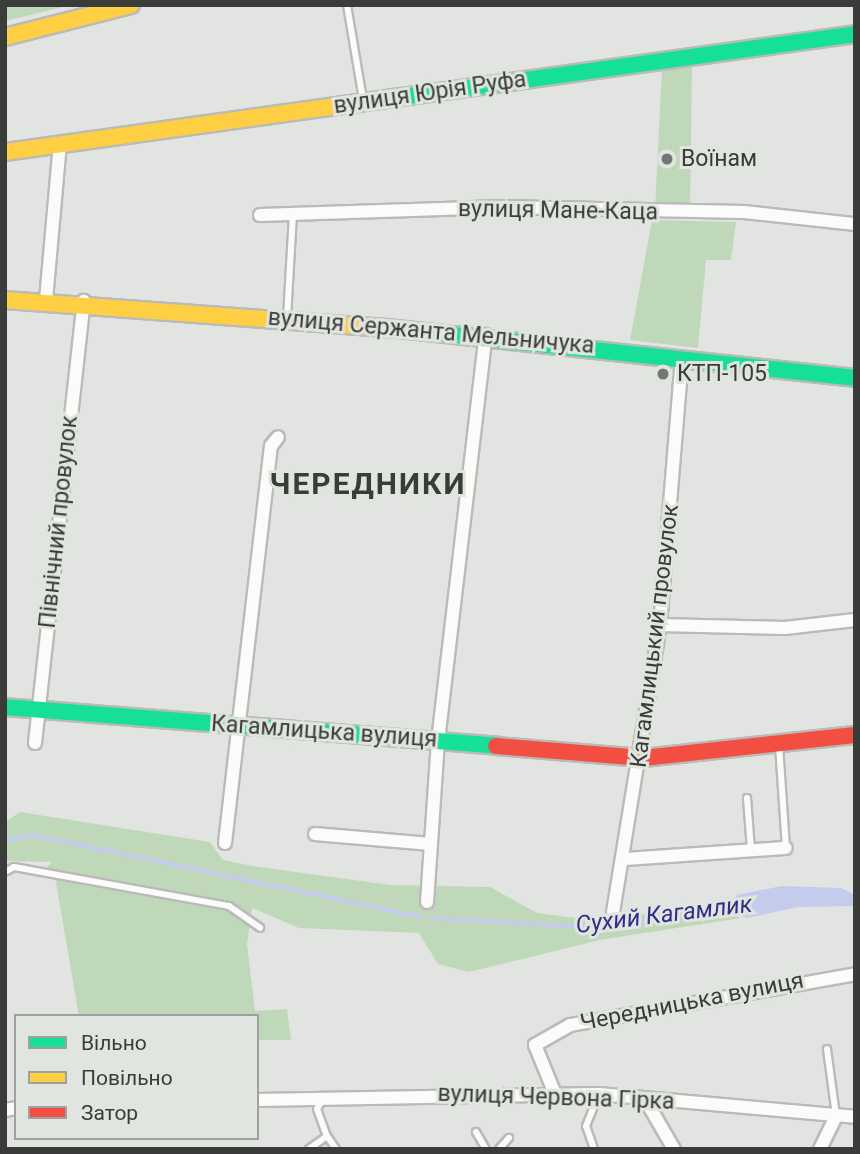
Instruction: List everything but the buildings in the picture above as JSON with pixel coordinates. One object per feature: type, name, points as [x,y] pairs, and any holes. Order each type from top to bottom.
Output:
[{"type":"street","points":[[5,37],[131,5]]},
{"type":"street","name":"вулиця Юрія Руфа","points":[[5,152],[855,34]]},
{"type":"street","points":[[46,300],[60,144]]},
{"type":"street","name":"вулиця Мане-Каца","points":[[260,215],[502,207],[744,212],[855,224]]},
{"type":"street","name":"вулиця Сержанта Мельничука","points":[[5,300],[84,301],[486,335],[855,378]]},
{"type":"street","name":"Північний провулок","points":[[35,743],[84,301]]},
{"type":"street","points":[[427,902],[438,741],[486,335]]},
{"type":"street","name":"Кагамлицький провулок","points":[[613,912],[643,758],[660,625],[682,358]]},
{"type":"street","points":[[225,843],[242,725],[271,446],[278,437]]},
{"type":"street","points":[[660,625],[785,628],[855,620]]},
{"type":"street","name":"Кагамлицька вулиця","points":[[5,707],[643,758],[855,735]]},
{"type":"street","points":[[315,834],[431,844]]},
{"type":"street","points":[[624,859],[786,848]]},
{"type":"street","name":"Чередницька вулиця","points":[[555,1094],[535,1045],[570,1026],[855,974]]},
{"type":"street","name":"вулиця Червона Гірка","points":[[259,1100],[324,1095],[599,1094],[855,1116]]},
{"type":"street","points":[[645,1099],[674,1149]]},
{"type":"street","points":[[820,1149],[836,1115]]},
{"type":"lane","points":[[347,5],[364,102]]},
{"type":"lane","points":[[287,318],[293,214]]},
{"type":"lane","points":[[779,743],[786,848]]},
{"type":"lane","points":[[747,798],[751,850]]},
{"type":"lane","points":[[5,872],[14,867],[229,906],[260,928]]},
{"type":"lane","points":[[827,1049],[836,1115]]},
{"type":"lane","points":[[594,1149],[586,1126],[599,1094]]},
{"type":"lane","points":[[324,1095],[317,1109],[327,1136],[336,1149]]},
{"type":"lane","points":[[476,1132],[486,1149]]},
{"type":"lane","points":[[309,1149],[327,1136]]},
{"type":"lane","points":[[499,1149],[509,1138]]},
{"type":"green space","points":[[5,5],[72,5],[5,21]]},
{"type":"green space","points":[[692,65],[690,210],[655,210],[662,69]]},
{"type":"green space","points":[[652,220],[736,222],[731,260],[706,260],[698,348],[630,340]]},
{"type":"green space","points":[[20,812],[210,842],[223,860],[253,866],[390,885],[490,887],[537,913],[590,920],[729,905],[728,911],[741,918],[600,940],[469,972],[438,964],[419,933],[299,928],[252,908],[247,944],[255,1011],[287,1009],[291,1040],[259,1040],[259,1014],[79,1014],[55,877],[47,867],[52,862],[5,861],[5,822]]},
{"type":"water","points":[[782,886],[841,888],[855,895],[855,906],[799,907],[747,918],[728,911],[737,895]]},
{"type":"waterway","name":"Сухий Кагамлик","points":[[5,840],[33,835],[421,917]]},
{"type":"waterway","name":"Сухий Кагамлик","points":[[432,918],[600,928],[729,911]]},
{"type":"traffic: fast","points":[[402,97],[855,34]]},
{"type":"traffic: fast","points":[[388,328],[855,378]]},
{"type":"traffic: fast","points":[[5,707],[496,746]]},
{"type":"traffic: slow","points":[[5,37],[131,5]]},
{"type":"traffic: slow","points":[[5,152],[402,97]]},
{"type":"traffic: slow","points":[[5,300],[388,328]]},
{"type":"traffic: jam","points":[[496,746],[643,758],[855,735]]},
{"type":"place","name":"Воїнам","points":[[667,159]]},
{"type":"place","name":"КТП-105","points":[[663,374]]},
{"type":"district","name":"ЧЕРЕДНИКИ","points":[[368,484]]}]
